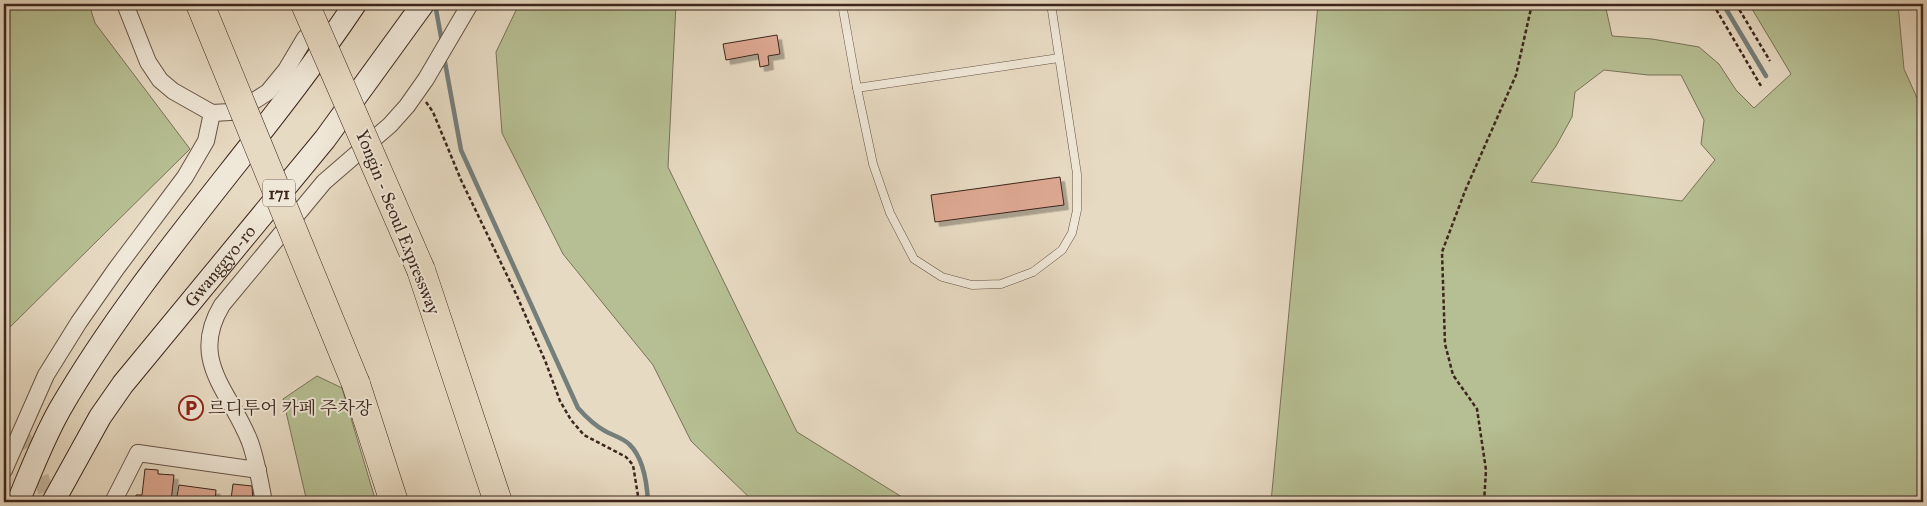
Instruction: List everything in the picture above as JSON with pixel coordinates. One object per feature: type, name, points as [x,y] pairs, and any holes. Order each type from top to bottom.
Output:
[{"type":"highway","name":"171","points":[[200,4],[356,384],[394,502]]},
{"type":"highway","name":"Yongin - Seoul Expressway","points":[[305,4],[421,270],[498,502]]},
{"type":"main road","points":[[18,502],[59,411],[108,333],[160,259],[280,106],[356,4]]},
{"type":"main road","name":"Gwanggyo-ro","points":[[53,502],[100,417],[123,384],[325,139],[420,9]]},
{"type":"street","points":[[125,4],[148,62],[160,80],[180,95],[212,113],[230,112],[246,106],[268,92],[286,70],[305,38]]},
{"type":"street","points":[[264,502],[258,470],[245,431],[212,366],[209,334],[214,318],[222,305],[324,182],[390,125],[407,106],[470,4]]},
{"type":"street","points":[[4,470],[46,375],[79,322],[116,269],[185,177],[206,141],[212,113]]},
{"type":"street","points":[[113,502],[138,453],[258,470]]},
{"type":"lane","points":[[784,5],[794,4]]},
{"type":"lane","points":[[842,4],[873,164],[890,213],[914,259],[942,277],[972,285],[1001,284],[1033,272],[1062,250],[1072,233],[1077,210],[1077,174],[1051,4]]},
{"type":"lane","points":[[857,88],[1059,58]]},
{"type":"path","points":[[1484,502],[1486,470],[1478,409],[1453,375],[1445,344],[1442,252],[1465,191],[1516,75],[1532,4]]},
{"type":"path","points":[[1713,4],[1761,86]]},
{"type":"path","points":[[1736,4],[1770,61]]},
{"type":"path","points":[[421,85],[461,180],[517,296],[560,401],[571,420],[584,435],[626,458],[633,464],[639,502]]},
{"type":"green space","points":[[4,4],[89,4],[95,23],[190,149],[4,333]]},
{"type":"green space","points":[[519,4],[676,4],[668,167],[797,432],[910,502],[754,502],[691,441],[653,365],[563,254],[502,133],[496,52]]},
{"type":"green space","points":[[1318,4],[1605,4],[1612,36],[1652,39],[1699,47],[1719,64],[1736,90],[1754,108],[1791,74],[1749,4],[1898,4],[1904,69],[1923,111],[1923,502],[1271,502]],"holes":[[[1604,70],[1648,75],[1681,75],[1704,120],[1701,144],[1715,160],[1682,201],[1531,182],[1556,146],[1572,117],[1575,92]]]},
{"type":"green space","points":[[317,376],[342,388],[376,502],[307,502],[283,399]]},
{"type":"building","points":[[777,35],[780,54],[768,56],[769,65],[760,67],[758,54],[726,60],[723,44]]},
{"type":"building","points":[[1060,177],[1064,205],[935,222],[931,195]]},
{"type":"building","points":[[145,469],[158,470],[158,474],[174,475],[171,502],[136,502],[136,495],[142,495]]},
{"type":"building","points":[[233,484],[252,486],[253,502],[228,502],[228,499],[231,499]]},
{"type":"building","points":[[179,485],[216,490],[215,502],[176,502]]},
{"type":"waterway","points":[[435,4],[442,42]]},
{"type":"waterway","points":[[1723,4],[1766,76]]},
{"type":"waterway","points":[[444,57],[461,150],[578,408],[597,426],[624,440],[634,450],[644,471],[648,502]]},
{"type":"tunnel","points":[[21,433],[34,459],[50,502]]},
{"type":"place","name":"르디투어 카페 주차장","points":[[191,408]]}]
